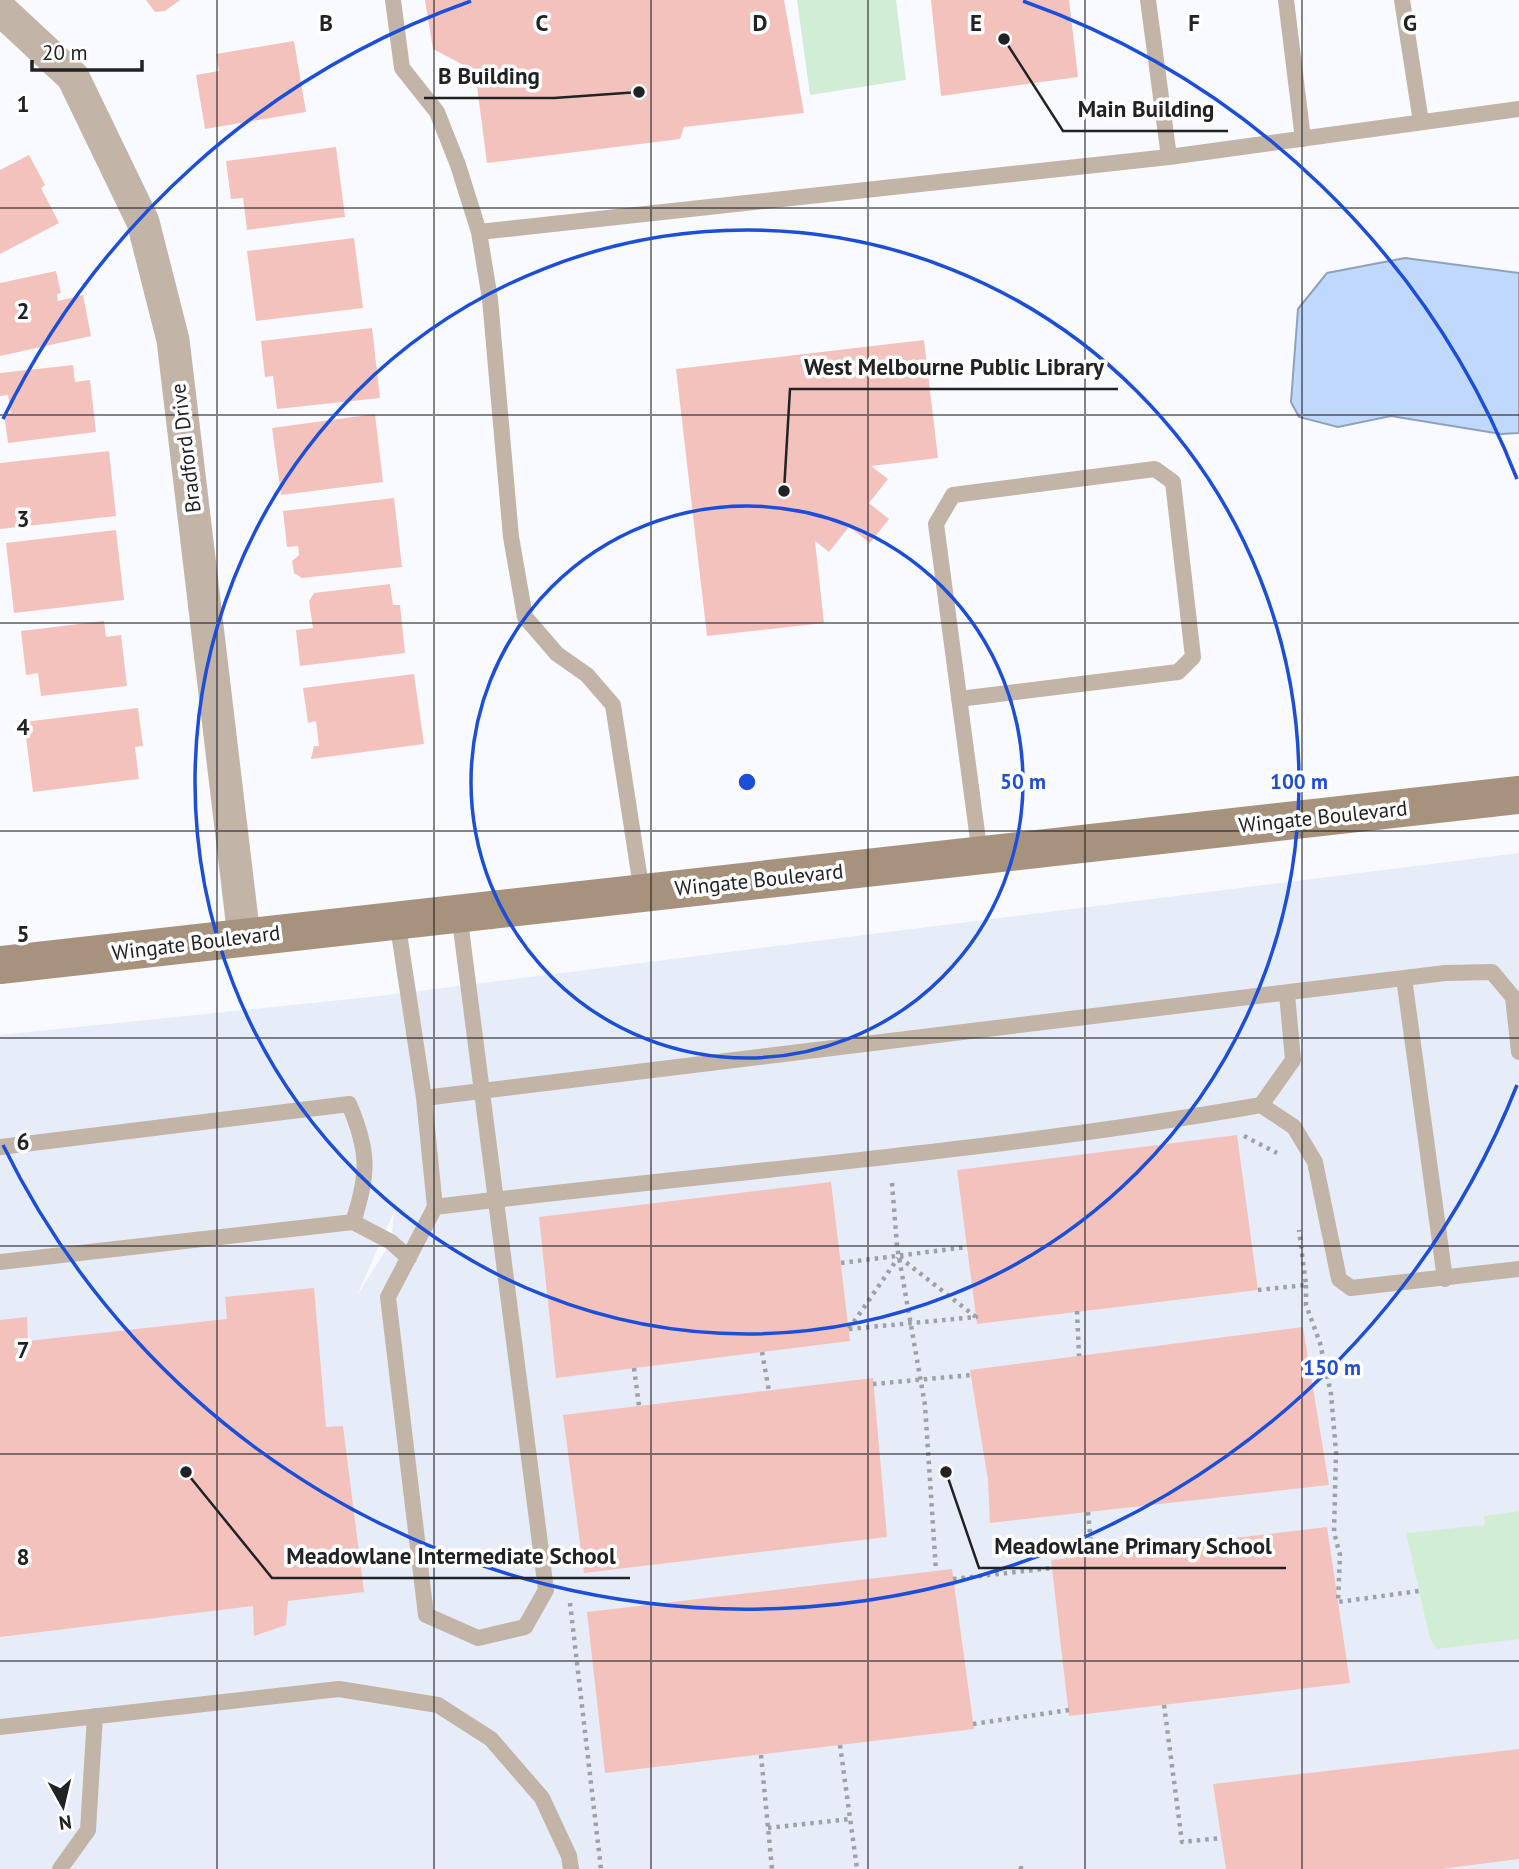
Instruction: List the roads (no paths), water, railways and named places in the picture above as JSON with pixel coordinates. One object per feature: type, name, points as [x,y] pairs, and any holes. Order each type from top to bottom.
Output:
[{"type":"street","name":"Bradford Drive","points":[[0,9],[73,77],[143,222],[173,340],[244,937]]},
{"type":"street","name":"Wingate Boulevard","points":[[0,965],[1519,795]]},
{"type":"lane","points":[[393,0],[402,68],[437,112],[458,165],[479,232],[490,299],[511,537],[525,617],[557,654],[587,675],[613,705],[642,893]]},
{"type":"lane","points":[[1148,0],[1169,157]]},
{"type":"lane","points":[[1286,0],[1303,139]]},
{"type":"lane","points":[[1402,0],[1420,122]]},
{"type":"lane","points":[[479,232],[1169,157],[1519,109]]},
{"type":"lane","points":[[959,699],[1178,672],[1193,657],[1173,482],[1155,469],[953,495],[936,524],[959,699],[980,855]]},
{"type":"lane","points":[[397,920],[424,1098],[435,1207],[388,1297],[426,1615],[478,1638],[525,1627],[546,1590],[459,913]]},
{"type":"lane","points":[[424,1098],[1445,973],[1492,972],[1513,997],[1519,1052]]},
{"type":"lane","points":[[1405,978],[1445,1279]]},
{"type":"lane","points":[[1261,1105],[1293,1060],[1287,994]]},
{"type":"lane","points":[[0,1147],[349,1104],[362,1135],[365,1185],[353,1222]]},
{"type":"lane","points":[[435,1207],[495,1198],[889,1158],[1144,1125],[1261,1105],[1294,1126],[1315,1162],[1339,1279],[1351,1288],[1519,1269]]},
{"type":"lane","points":[[0,1262],[353,1222],[391,1242],[409,1258]]},
{"type":"lane","points":[[0,1727],[339,1689],[438,1705],[491,1739],[542,1798],[569,1856],[571,1869]]},
{"type":"lane","points":[[60,1869],[88,1830],[95,1716]]},
{"type":"water","points":[[1405,258],[1519,273],[1519,433],[1501,434],[1391,416],[1338,427],[1299,417],[1291,402],[1298,309],[1327,273]]},
{"type":"place","name":"Main Building","points":[[1004,39]]},
{"type":"place","name":"B Building","points":[[639,92]]},
{"type":"place","name":"West Melbourne Public Library","points":[[784,491]]},
{"type":"place","name":"Meadowlane Intermediate School","points":[[186,1472]]},
{"type":"place","name":"Meadowlane Primary School","points":[[946,1472]]}]
